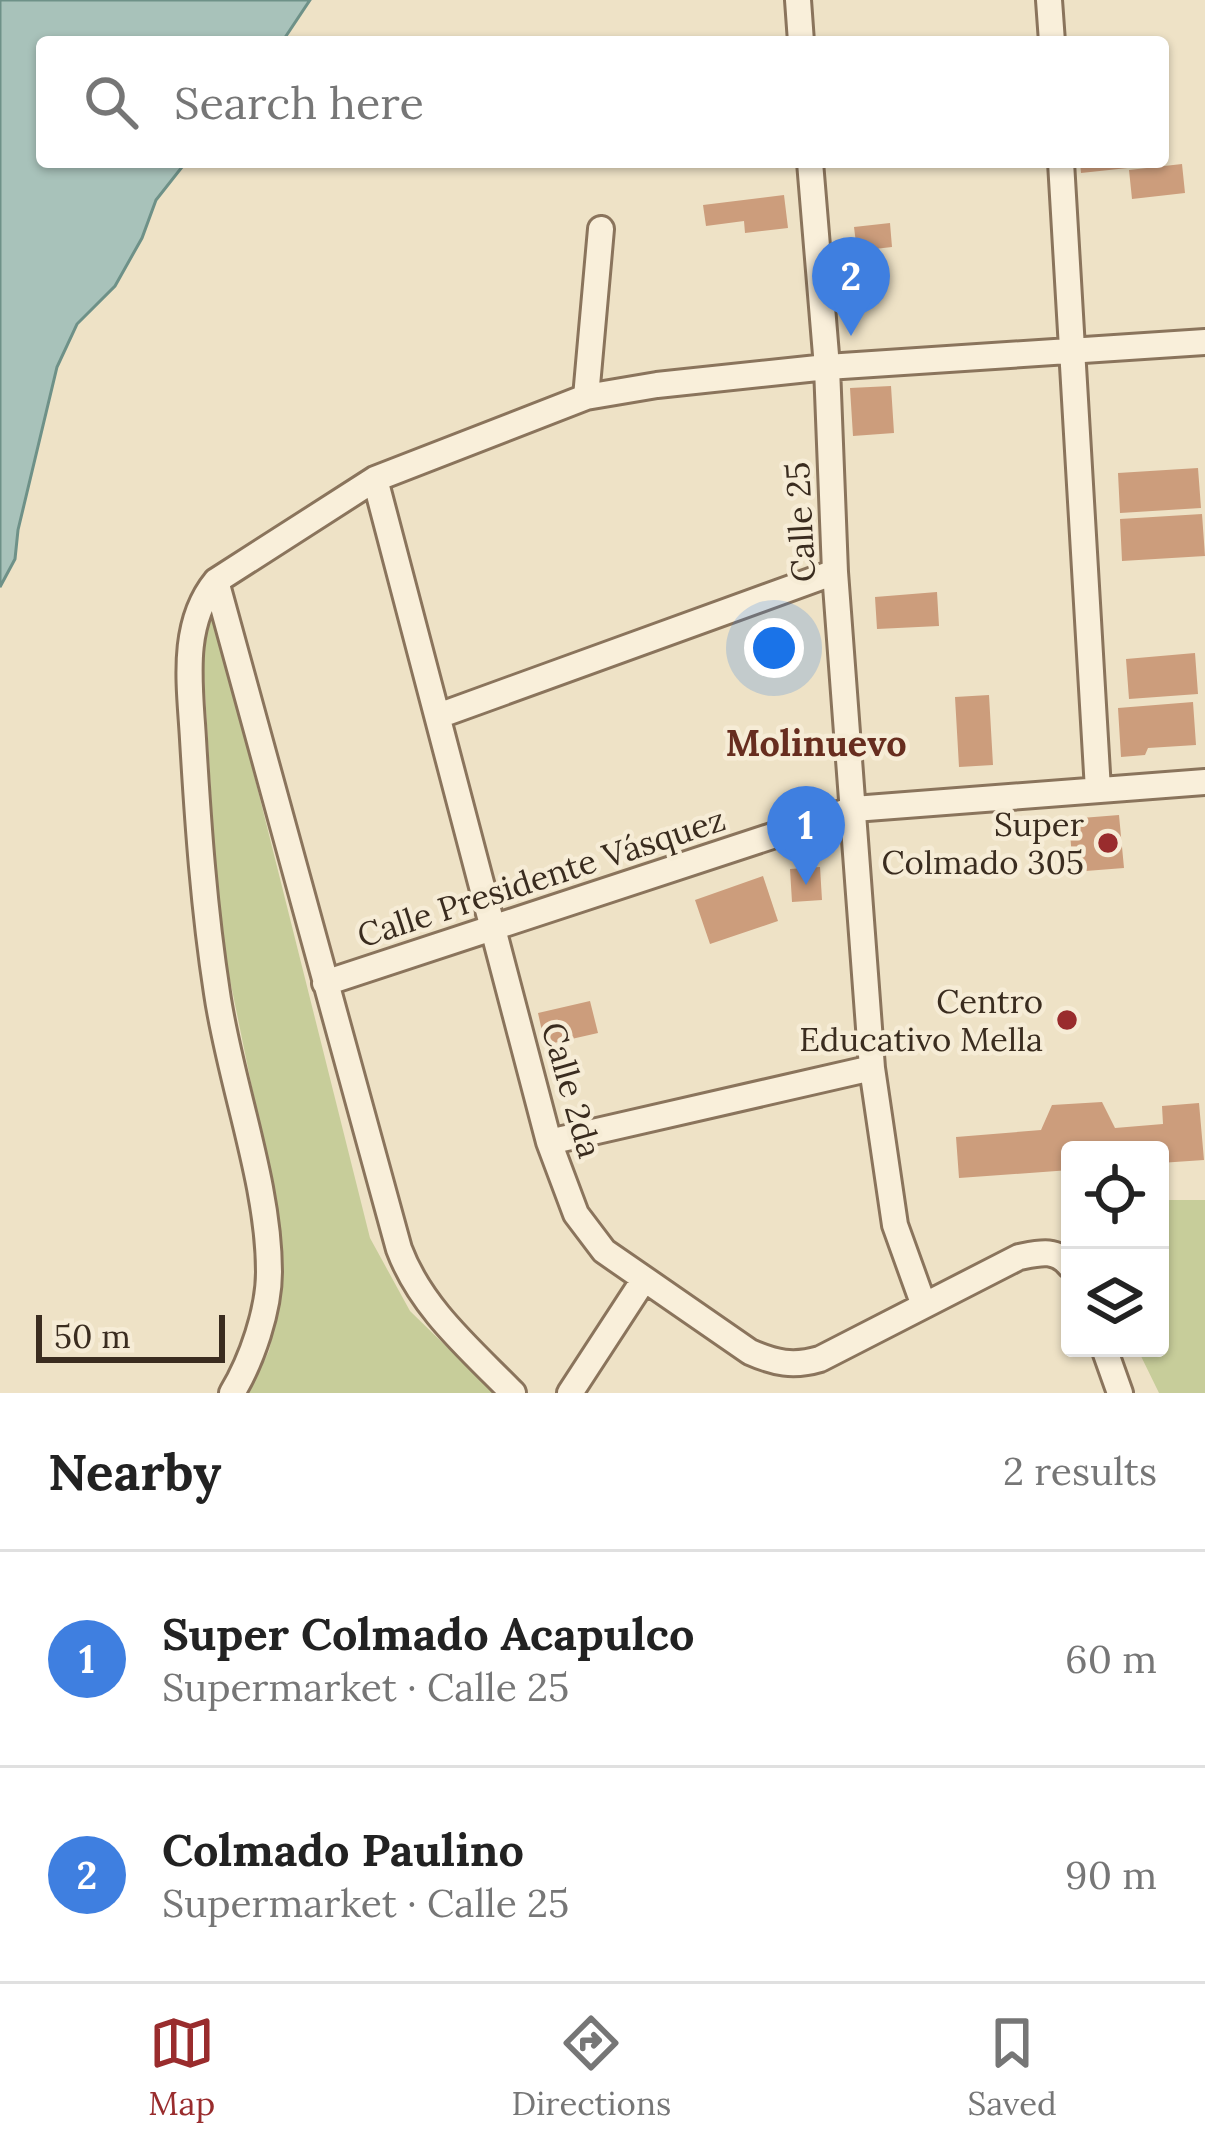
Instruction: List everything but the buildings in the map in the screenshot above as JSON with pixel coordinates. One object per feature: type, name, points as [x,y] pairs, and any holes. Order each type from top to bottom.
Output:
[{"type":"street","points":[[798,0],[801,36]]},
{"type":"street","points":[[1049,0],[1052,36]]},
{"type":"street","name":"Calle 25","points":[[811,168],[827,367],[835,572],[872,1068],[895,1226],[923,1303]]},
{"type":"street","points":[[1061,168],[1098,790]]},
{"type":"street","points":[[586,398],[601,229]]},
{"type":"street","points":[[232,1393],[259,1326],[269,1276],[266,1229],[217,997],[200,852],[191,635],[201,599],[216,581],[376,479],[586,398],[657,385],[827,367],[1205,342]]},
{"type":"street","name":"Calle 2da","points":[[376,479],[549,1142],[576,1214],[604,1251],[750,1352],[773,1362],[798,1365],[820,1359],[1018,1257],[1046,1251],[1061,1257]]},
{"type":"street","points":[[438,716],[835,572]]},
{"type":"street","points":[[216,581],[410,1278],[456,1336],[514,1393]]},
{"type":"street","name":"Calle Presidente Vásquez","points":[[325,983],[854,809],[1205,782]]},
{"type":"street","points":[[549,1142],[872,1068]]},
{"type":"street","points":[[570,1393],[643,1281]]},
{"type":"street","points":[[1107,1357],[1120,1393]]},
{"type":"green space","points":[[213,611],[370,1238],[410,1311],[494,1393],[248,1393],[269,1351],[283,1286],[277,1210],[219,926],[202,641]]},
{"type":"green space","points":[[1169,1200],[1205,1200],[1205,1393],[1159,1393],[1141,1357],[1169,1357]]},
{"type":"water","points":[[0,0],[310,0],[286,36],[36,36],[36,168],[181,168],[156,200],[142,238],[115,286],[77,324],[57,367],[15,559],[0,587]]},
{"type":"place","name":"Colmado Paulino","points":[[851,336]]},
{"type":"place","name":"Super Colmado 305","points":[[1108,843]]},
{"type":"place","name":"Super Colmado Acapulco","points":[[806,885]]},
{"type":"place","name":"Centro Educativo Mella","points":[[1067,1020]]},
{"type":"district","name":"Molinuevo","points":[[816,743]]}]
